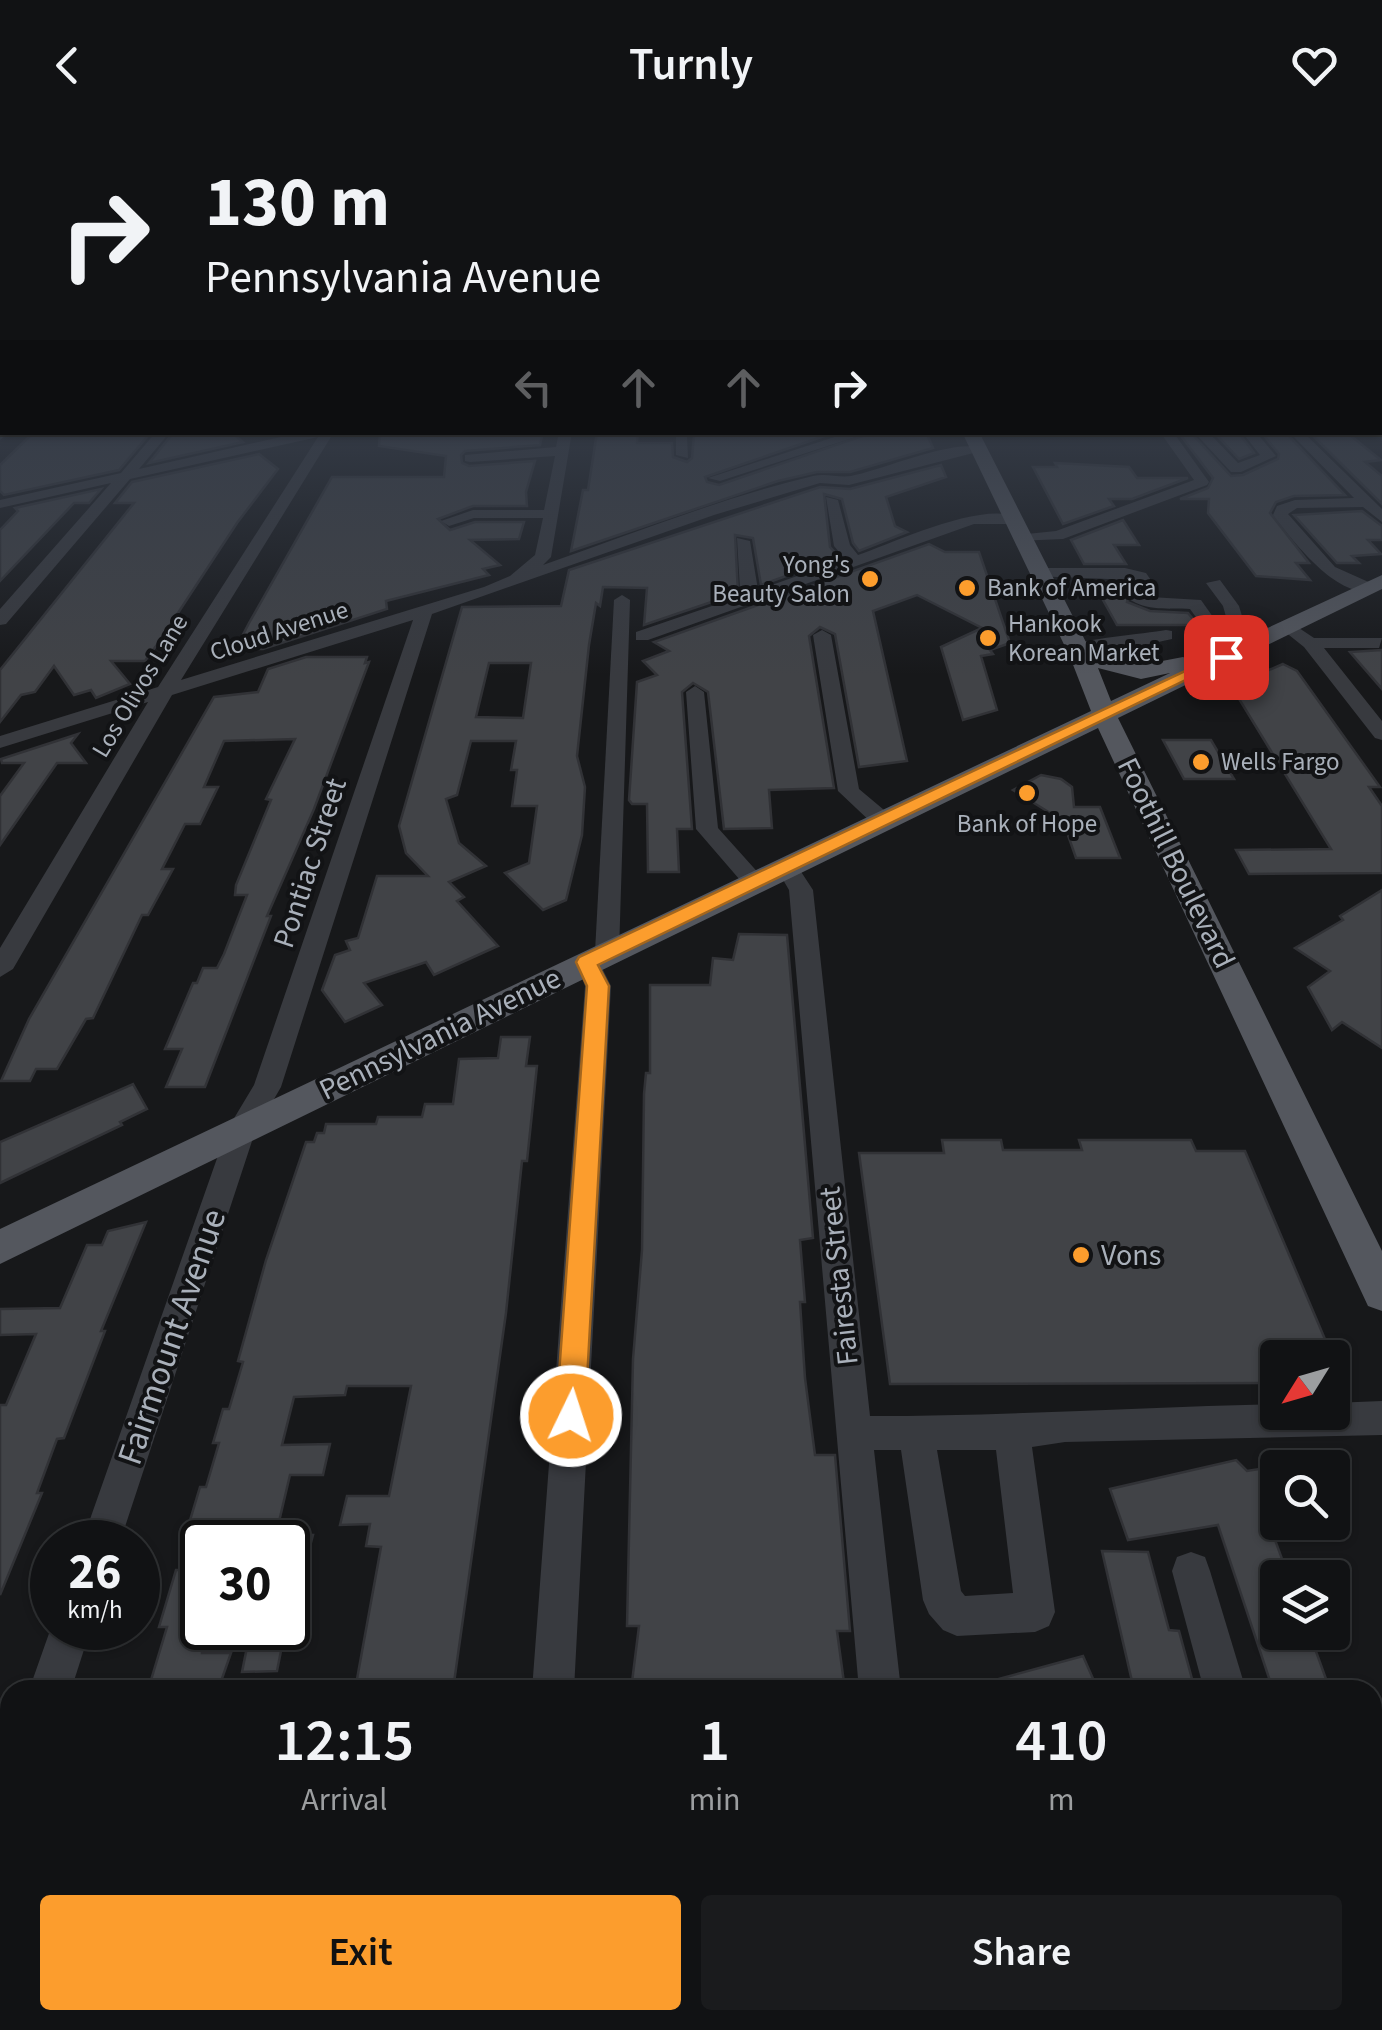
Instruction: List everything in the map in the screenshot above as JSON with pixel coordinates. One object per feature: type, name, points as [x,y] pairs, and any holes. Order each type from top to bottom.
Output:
[{"type":"main road","name":"Foothill Boulevard","points":[[1002,498],[1079,652],[1104,714],[1382,1293]]},
{"type":"main road","name":"Pennsylvania Avenue","points":[[0,1247],[1374,585]]},
{"type":"main road","name":"Pennsylvania Avenue","points":[[1079,652],[1141,672],[1178,664],[1205,667]]},
{"type":"street","points":[[0,504],[28,498]]},
{"type":"street","points":[[0,620],[108,498]]},
{"type":"street","name":"Los Olivos Lane","points":[[0,969],[284,498]]},
{"type":"street","points":[[514,580],[543,557],[554,498]]},
{"type":"street","name":"Cloud Avenue","points":[[0,742],[425,610],[758,498]]},
{"type":"street","points":[[1022,538],[1058,536],[1160,498]]},
{"type":"street","points":[[1363,498],[1382,517]]},
{"type":"street","points":[[831,500],[842,546],[854,562]]},
{"type":"street","points":[[1367,502],[1295,504],[1282,508],[1280,516],[1329,570],[1374,585]]},
{"type":"street","points":[[449,521],[473,514],[551,514]]},
{"type":"street","points":[[642,636],[972,520],[1012,519]]},
{"type":"street","points":[[742,541],[748,590],[756,596]]},
{"type":"street","points":[[819,574],[839,584]]},
{"type":"street","points":[[1039,574],[1140,576],[1147,586],[1140,597],[1151,604],[1194,604],[1212,628],[1252,644]]},
{"type":"street","points":[[1214,583],[1230,606],[1236,628],[1252,644]]},
{"type":"street","points":[[554,1680],[622,600]]},
{"type":"street","name":"Pontiac Street","points":[[241,1130],[267,1087],[425,610]]},
{"type":"street","points":[[1290,627],[1310,643],[1382,734]]},
{"type":"street","points":[[1079,652],[1166,634]]},
{"type":"street","points":[[822,635],[848,791],[882,820]]},
{"type":"street","points":[[1310,643],[1379,642]]},
{"type":"street","points":[[695,692],[707,830],[754,882]]},
{"type":"street","name":"Fairesta Street","points":[[786,866],[800,890],[879,1680]]},
{"type":"street","name":"Fairmount Avenue","points":[[108,1520],[241,1130]]},
{"type":"street","points":[[854,1433],[1012,1433],[1064,1425],[1382,1418]]},
{"type":"street","points":[[916,1432],[944,1600],[956,1616],[1035,1612],[1012,1433]]},
{"type":"street","points":[[1191,1571],[1222,1680]]},
{"type":"street","points":[[53,1680],[64,1650]]},
{"type":"building","points":[[62,498],[94,498],[89,503],[74,503],[0,581],[0,530],[18,511],[15,508]]},
{"type":"building","points":[[119,498],[256,498],[145,661],[111,661],[130,684],[96,698],[91,690],[74,695],[54,666],[35,692],[21,695],[0,722],[0,670],[134,503],[115,503]]},
{"type":"building","points":[[320,498],[526,498],[527,506],[473,506],[438,519],[450,530],[475,522],[524,522],[519,539],[470,540],[500,565],[483,569],[489,575],[386,601],[387,609],[263,649],[237,646]]},
{"type":"building","points":[[581,498],[729,498],[571,551]]},
{"type":"building","points":[[788,498],[824,498],[830,547],[839,557],[761,585],[753,538],[735,535],[738,593],[644,625],[647,588],[603,587],[600,606],[596,603],[589,645],[577,756],[585,787],[582,835],[566,900],[543,910],[505,873],[529,863],[537,806],[512,806],[517,770],[511,770],[516,741],[471,741],[457,795],[446,799],[459,843],[486,866],[449,882],[464,897],[457,901],[498,946],[434,975],[426,962],[364,983],[382,1005],[345,1022],[322,990],[335,955],[350,950],[346,941],[358,938],[377,876],[428,876],[406,853],[399,826],[462,607],[561,606],[569,570]],"holes":[[[489,663],[531,663],[523,718],[476,717]]]},
{"type":"building","points":[[837,498],[886,498],[895,526],[907,532],[859,551],[853,543],[842,499]]},
{"type":"building","points":[[1049,498],[1136,498],[1109,499],[1114,506],[1063,524]]},
{"type":"building","points":[[1289,498],[1276,502],[1270,513],[1309,563],[1296,563],[1310,580],[1256,576],[1208,513],[1209,499],[1180,499]]},
{"type":"building","points":[[1362,511],[1382,526],[1382,540],[1368,540],[1381,554],[1352,556],[1359,563],[1337,563],[1294,515]]},
{"type":"building","points":[[1123,520],[1139,545],[1114,545],[1126,564],[1084,564],[1071,540]]},
{"type":"building","points":[[929,544],[945,552],[979,552],[1010,643],[990,650],[993,654],[981,656],[997,710],[963,720],[941,647],[982,628],[917,595],[873,611],[907,761],[859,767],[835,634],[820,627],[809,636],[834,788],[769,790],[772,828],[724,829],[708,692],[693,683],[682,692],[692,829],[677,829],[679,872],[648,872],[647,804],[632,804],[629,800],[637,682],[657,675],[643,661],[669,651],[654,642]]},
{"type":"building","points":[[1093,582],[1132,584],[1127,602],[1150,611],[1188,613],[1198,625],[1117,625]]},
{"type":"building","points":[[1382,650],[1382,689],[1350,652]]},
{"type":"building","points":[[306,657],[367,657],[365,663],[369,662],[314,809],[267,916],[271,916],[205,1087],[166,1087],[182,1049],[165,1049],[193,983],[197,983],[203,968],[217,968],[224,954],[247,895],[235,895],[236,885],[271,800],[266,799],[295,739],[224,741],[204,787],[218,787],[200,824],[185,824],[162,869],[173,869],[148,915],[142,915],[93,1018],[86,1019],[57,1069],[36,1069],[30,1081],[1,1081],[29,1019],[214,697],[258,692],[268,669]]},
{"type":"building","points":[[1283,664],[1297,671],[1380,787],[1369,787],[1382,806],[1382,873],[1249,874],[1236,850],[1331,849],[1236,694],[1236,684]]},
{"type":"building","points":[[78,734],[71,743],[86,763],[57,763],[0,845],[0,796],[24,763],[2,763],[1,759]]},
{"type":"building","name":"Wells Fargo","points":[[1163,740],[1211,740],[1234,779],[1184,779]]},
{"type":"building","points":[[1041,775],[1061,779],[1072,787],[1074,807],[1100,807],[1120,858],[1076,858],[1063,821],[1013,790]]},
{"type":"building","points":[[1382,890],[1382,1048],[1342,1022],[1332,1030],[1308,987],[1330,971],[1295,948],[1343,920],[1340,916]]},
{"type":"building","points":[[739,934],[787,935],[813,1238],[800,1240],[805,1378],[815,1455],[835,1455],[850,1631],[837,1631],[844,1680],[632,1680],[639,1626],[627,1626],[633,1359],[642,1250],[650,985],[710,985],[713,958],[733,960]]},
{"type":"building","points":[[501,1037],[530,1037],[526,1066],[537,1066],[454,1680],[357,1680],[381,1547],[366,1546],[370,1524],[340,1525],[347,1496],[389,1496],[411,1386],[347,1386],[345,1395],[294,1397],[282,1445],[330,1444],[323,1475],[290,1475],[279,1520],[190,1520],[200,1487],[206,1487],[219,1443],[213,1443],[223,1409],[229,1409],[243,1362],[238,1361],[266,1260],[306,1142],[314,1142],[317,1133],[324,1133],[326,1124],[376,1124],[378,1117],[422,1117],[425,1104],[453,1104],[459,1059],[498,1058]]},
{"type":"building","points":[[133,1084],[147,1109],[120,1122],[122,1125],[0,1183],[0,1142]]},
{"type":"building","name":"Vons","points":[[942,1140],[1001,1140],[1003,1150],[1082,1150],[1079,1140],[1191,1140],[1196,1151],[1245,1151],[1325,1340],[1260,1340],[1260,1383],[890,1384],[859,1153],[944,1153]]},
{"type":"building","points":[[146,1222],[101,1331],[105,1331],[64,1438],[57,1439],[37,1493],[42,1493],[0,1595],[0,1405],[6,1405],[36,1334],[0,1335],[0,1309],[60,1308],[87,1245],[102,1245],[108,1231]]},
{"type":"building","points":[[1236,1460],[1247,1471],[1260,1469],[1260,1540],[1275,1540],[1282,1560],[1260,1560],[1260,1650],[1316,1650],[1326,1680],[1270,1680],[1218,1525],[1128,1540],[1110,1489]]},
{"type":"building","points":[[1102,1551],[1148,1552],[1169,1630],[1179,1631],[1192,1680],[1132,1680]]},
{"type":"building","points":[[176,1570],[180,1570],[180,1650],[231,1653],[222,1680],[151,1680],[167,1627],[160,1627],[160,1624]]},
{"type":"building","points":[[246,1650],[281,1650],[277,1671],[242,1672]]},
{"type":"building","points":[[1083,1656],[1094,1680],[995,1680]]},
{"type":"place","name":"Yong's Beauty Salon","points":[[870,579]]},
{"type":"place","name":"Bank of America","points":[[967,588]]},
{"type":"place","name":"Hankook Korean Market","points":[[988,638]]},
{"type":"place","name":"Wells Fargo","points":[[1201,762]]},
{"type":"place","name":"Bank of Hope","points":[[1027,793]]},
{"type":"place","name":"Vons","points":[[1081,1255]]},
{"type":"route","points":[[571,1416],[598,986],[587,962],[1226,657]]}]
